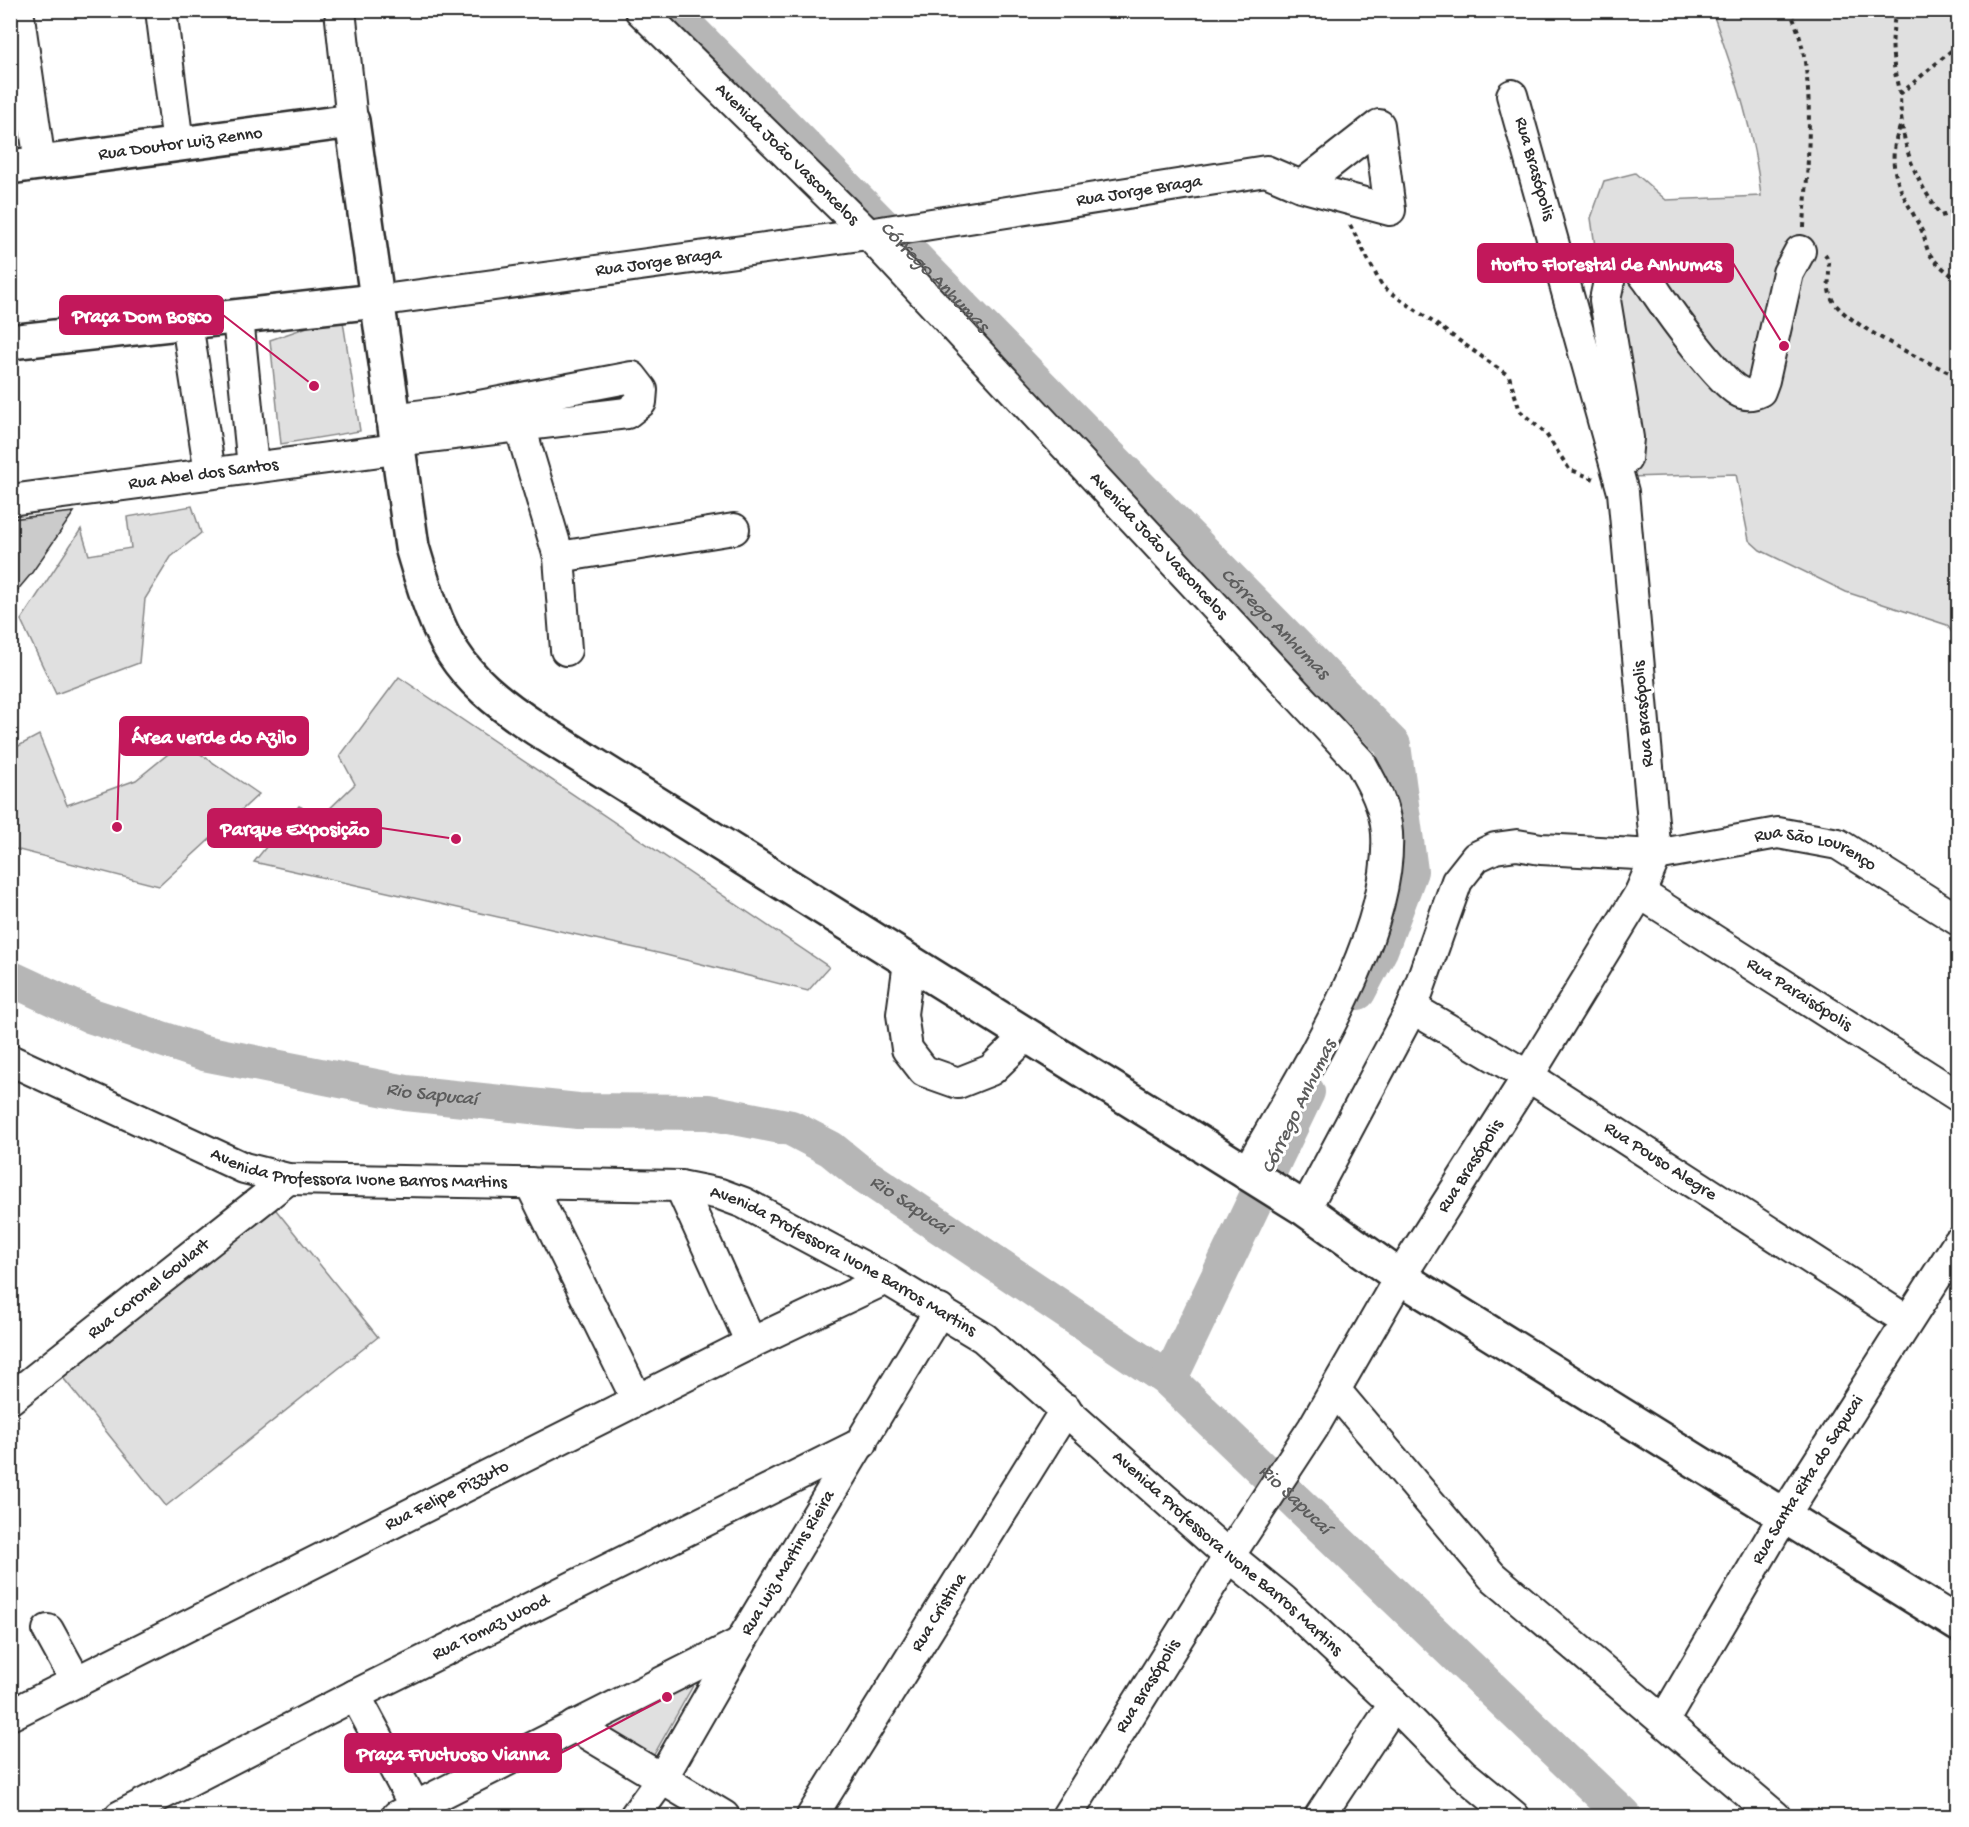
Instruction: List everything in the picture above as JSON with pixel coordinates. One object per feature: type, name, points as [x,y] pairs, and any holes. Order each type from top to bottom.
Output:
[{"type":"highway","name":"Rua Doutor Luiz Renno","points":[[25,165],[352,120]]},
{"type":"highway","points":[[352,120],[412,547],[431,613],[447,647],[469,676],[504,707],[537,729],[1298,1205],[1400,1277],[1959,1624]]},
{"type":"highway","name":"Rua Jorge Braga","points":[[10,342],[376,301]]},
{"type":"street","points":[[18,10],[25,165]]},
{"type":"street","points":[[160,10],[178,144]]},
{"type":"street","points":[[340,10],[352,120]]},
{"type":"street","name":"Avenida João Vasconcelos","points":[[640,10],[870,233],[1360,762],[1379,796],[1387,832],[1385,871],[1376,918],[1346,994],[1252,1177]]},
{"type":"street","name":"Rua Brasópolis","points":[[1067,1816],[1259,1508],[1313,1428],[1400,1277],[1528,1076],[1640,893],[1656,855],[1623,492],[1512,95]]},
{"type":"street","name":"Rua Jorge Braga","points":[[376,301],[870,233],[1266,171],[1301,186],[1390,210],[1378,125],[1301,186]]},
{"type":"street","points":[[1623,492],[1628,438],[1605,300],[1611,272],[1622,263],[1632,263],[1641,269],[1663,303],[1719,373],[1740,393],[1751,395],[1760,391],[1764,380],[1788,273],[1800,251]]},
{"type":"street","points":[[238,318],[253,467]]},
{"type":"street","points":[[187,323],[210,473]]},
{"type":"street","points":[[632,376],[642,390],[641,402],[627,412],[520,426],[395,436],[448,412],[632,376]]},
{"type":"street","points":[[520,426],[559,557],[566,650]]},
{"type":"street","name":"Rua Abel dos Santos","points":[[10,500],[253,467],[395,436]]},
{"type":"street","points":[[559,557],[734,529]]},
{"type":"street","name":"Rua São Lourenço","points":[[1298,1205],[1412,1008],[1457,881],[1476,857],[1495,848],[1517,845],[1542,849],[1656,855],[1778,833],[1838,844],[1959,920]]},
{"type":"street","name":"Rua Paraisópolis","points":[[1640,893],[1959,1096]]},
{"type":"street","points":[[909,962],[902,1014],[907,1049],[924,1071],[958,1083],[991,1070],[1026,1036]]},
{"type":"street","name":"Rua Pouso Alegre","points":[[1412,1008],[1528,1076],[1906,1320]]},
{"type":"street","name":"Avenida Professora Ivone Barros Martins","points":[[10,1060],[244,1168],[288,1179],[680,1185],[720,1194],[744,1203],[886,1279],[984,1338],[1229,1556],[1283,1600],[1394,1704],[1462,1773],[1514,1816]]},
{"type":"street","name":"Rua Coronel Goulart","points":[[10,1399],[288,1179]]},
{"type":"street","points":[[530,1183],[637,1400]]},
{"type":"street","points":[[680,1185],[751,1343]]},
{"type":"street","name":"Rua Santa Rita do Sapucai","points":[[1664,1720],[1785,1514],[1906,1320],[1959,1243]]},
{"type":"street","name":"Rua Felipe Pizzuto","points":[[10,1715],[751,1343],[886,1279]]},
{"type":"street","name":"Rua Luiz Martins Rieira","points":[[634,1816],[661,1780],[740,1643],[940,1311]]},
{"type":"street","points":[[1335,1390],[1492,1576],[1775,1816]]},
{"type":"street","name":"Rua Cristina","points":[[812,1816],[1066,1409]]},
{"type":"street","name":"Rua Tomaz Wood","points":[[120,1816],[355,1695],[862,1443]]},
{"type":"street","points":[[48,1630],[76,1681]]},
{"type":"street","points":[[355,1695],[410,1814],[574,1726],[740,1643]]},
{"type":"street","points":[[1320,1816],[1394,1704]]},
{"type":"street","points":[[574,1726],[717,1815]]},
{"type":"path","points":[[1789,10],[1800,40],[1807,75],[1808,153],[1804,238],[1800,251],[1817,249],[1828,258],[1828,290],[1838,308],[1901,350],[1959,376]]},
{"type":"path","points":[[1896,10],[1891,41],[1892,62],[1900,94],[1900,126],[1905,150],[1924,192],[1941,216],[1959,210]]},
{"type":"path","points":[[1900,94],[1959,45]]},
{"type":"path","points":[[1900,126],[1894,143],[1897,184],[1922,232],[1925,246],[1932,258],[1959,281]]},
{"type":"path","points":[[1334,195],[1382,286],[1509,376],[1520,411],[1546,434],[1569,469],[1623,492]]},
{"type":"shaded area","points":[[1712,11],[1958,11],[1958,641],[1947,625],[1846,592],[1760,550],[1749,540],[1736,474],[1628,477],[1591,218],[1604,181],[1635,173],[1666,200],[1761,196],[1748,124]]},
{"type":"shaded area","points":[[342,315],[360,431],[281,444],[270,340]]},
{"type":"shaded area","points":[[192,506],[201,533],[171,557],[145,599],[139,663],[56,694],[21,620],[81,529],[89,555],[131,548],[127,517]]},
{"type":"shaded area","points":[[399,677],[829,967],[808,991],[662,954],[254,862],[299,806],[321,817],[355,784],[340,756]]},
{"type":"shaded area","points":[[39,735],[67,805],[136,780],[183,742],[259,794],[159,886],[11,848],[11,750]]},
{"type":"shaded area","points":[[272,1205],[378,1337],[166,1506],[60,1374]]},
{"type":"shaded area","points":[[703,1668],[651,1760],[591,1725]]},
{"type":"building","points":[[74,512],[31,574],[10,599],[10,519]]},
{"type":"waterway","name":"Córrego Anhumas","points":[[671,10],[1393,745],[1410,871],[1380,950],[1358,992]]},
{"type":"waterway","name":"Rio Sapucaí","points":[[10,978],[92,1016],[204,1053],[406,1093],[578,1111],[708,1112],[791,1128],[831,1149],[858,1171],[1169,1380],[1624,1816]]},
{"type":"waterway","name":"Córrego Anhumas","points":[[1169,1380],[1307,1092]]},
{"type":"place","name":"Horto Florestal de Anhumas","points":[[1784,346]]},
{"type":"place","name":"Praça Dom Bosco","points":[[314,386]]},
{"type":"place","name":"Área verde do Azilo","points":[[117,827]]},
{"type":"place","name":"Parque Exposição","points":[[456,839]]},
{"type":"place","name":"Praça Fructuoso Vianna","points":[[667,1697]]}]
